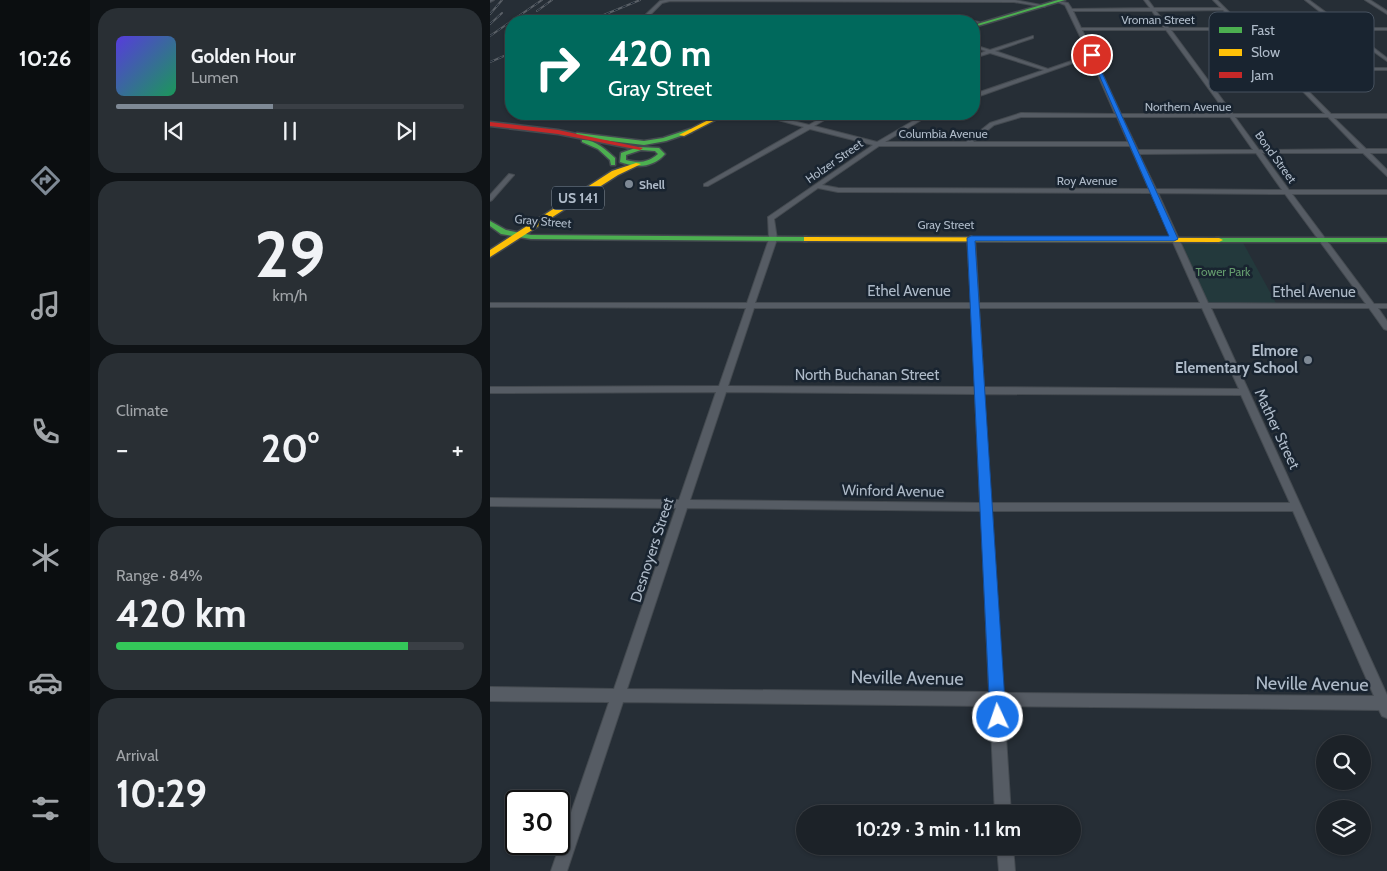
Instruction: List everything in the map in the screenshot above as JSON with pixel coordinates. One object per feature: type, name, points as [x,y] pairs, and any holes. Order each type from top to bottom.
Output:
[{"type":"street","points":[[854,15],[859,0]]},
{"type":"street","points":[[649,15],[665,1],[1000,0],[1052,2]]},
{"type":"street","name":"Bond Street","points":[[1146,0],[1209,85]]},
{"type":"street","points":[[1215,0],[1225,10]]},
{"type":"street","points":[[1307,0],[1323,12]]},
{"type":"street","points":[[1367,0],[1387,13]]},
{"type":"street","points":[[980,22],[1052,2]]},
{"type":"street","name":"Mather Street","points":[[1052,2],[1067,4],[1080,29],[1243,392],[1297,506],[1385,707]]},
{"type":"street","points":[[1071,10],[1225,10]]},
{"type":"street","name":"Vroman Street","points":[[1080,29],[1209,29]]},
{"type":"street","name":"Vroman Street","points":[[1374,29],[1387,29]]},
{"type":"street","points":[[980,54],[1030,38]]},
{"type":"street","points":[[980,48],[1048,70]]},
{"type":"street","points":[[1374,51],[1387,60]]},
{"type":"street","points":[[980,94],[1092,55]]},
{"type":"street","points":[[1374,69],[1387,69]]},
{"type":"street","name":"Bond Street","points":[[1214,92],[1387,327]]},
{"type":"street","points":[[1306,92],[1387,174]]},
{"type":"street","name":"Northern Avenue","points":[[967,144],[992,124],[1022,115],[1387,116]]},
{"type":"street","points":[[619,159],[643,148],[670,142],[712,120]]},
{"type":"street","points":[[578,137],[608,146],[619,159],[626,163],[638,164],[654,161],[662,154],[727,120]]},
{"type":"street","name":"Columbia Avenue","points":[[782,120],[878,144],[1131,144]]},
{"type":"street","points":[[706,185],[821,120]]},
{"type":"street","name":"Holzer Street","points":[[773,238],[770,218],[878,144],[918,120]]},
{"type":"street","points":[[490,125],[644,144],[664,140],[690,131]]},
{"type":"street","points":[[578,137],[657,149],[662,154]]},
{"type":"street","points":[[1135,152],[1387,151]]},
{"type":"street","name":"US 141","points":[[490,254],[512,233],[619,159]]},
{"type":"street","name":"US 141","points":[[490,245],[615,173],[638,164]]},
{"type":"street","points":[[490,199],[510,175]]},
{"type":"street","name":"Roy Avenue","points":[[817,186],[838,190],[1387,192]]},
{"type":"street","points":[[490,223],[512,233]]},
{"type":"street","name":"Gray Street","points":[[512,233],[558,238],[1387,240]]},
{"type":"street","name":"Desnoyers Street","points":[[559,871],[773,238]]},
{"type":"street","points":[[971,238],[1003,805]]},
{"type":"street","name":"Ethel Avenue","points":[[490,305],[1387,306]]},
{"type":"street","name":"North Buchanan Street","points":[[490,390],[721,389],[1243,392]]},
{"type":"street","name":"Winford Avenue","points":[[490,502],[986,507],[1297,506]]},
{"type":"street","name":"Neville Avenue","points":[[490,694],[997,698],[1385,707]]},
{"type":"street","points":[[1006,855],[1007,871]]},
{"type":"green space","name":"Tower Park","points":[[1174,239],[1241,239],[1277,305],[1205,305]]},
{"type":"railway","points":[[490,14],[502,0]]},
{"type":"railway","points":[[520,15],[542,0]]},
{"type":"railway","points":[[537,11],[552,0]]},
{"type":"railway","points":[[604,15],[640,0]]},
{"type":"railway","points":[[490,24],[502,13]]},
{"type":"railway","points":[[490,36],[505,26]]},
{"type":"railway","points":[[490,62],[505,56]]},
{"type":"traffic: fast","points":[[980,24],[1063,0]]},
{"type":"traffic: fast","points":[[577,135],[644,143],[664,140],[690,131]]},
{"type":"traffic: fast","points":[[584,141],[600,148],[613,159],[613,164]]},
{"type":"traffic: fast","points":[[640,148],[657,149],[662,154],[654,161],[644,164],[622,161],[623,154],[640,148]]},
{"type":"traffic: fast","points":[[490,223],[504,232],[531,237],[807,239]]},
{"type":"traffic: fast","points":[[1219,240],[1387,240]]},
{"type":"traffic: slow","points":[[682,135],[712,120]]},
{"type":"traffic: slow","points":[[490,254],[615,173],[638,164]]},
{"type":"traffic: slow","points":[[807,239],[1219,240]]},
{"type":"traffic: jam","points":[[490,124],[558,132],[640,148]]},
{"type":"place","name":"Shell","points":[[629,184]]},
{"type":"place","name":"Elmore Elementary School","points":[[1308,360]]},
{"type":"route","points":[[998,717],[971,238],[1174,239],[1092,55]]}]
